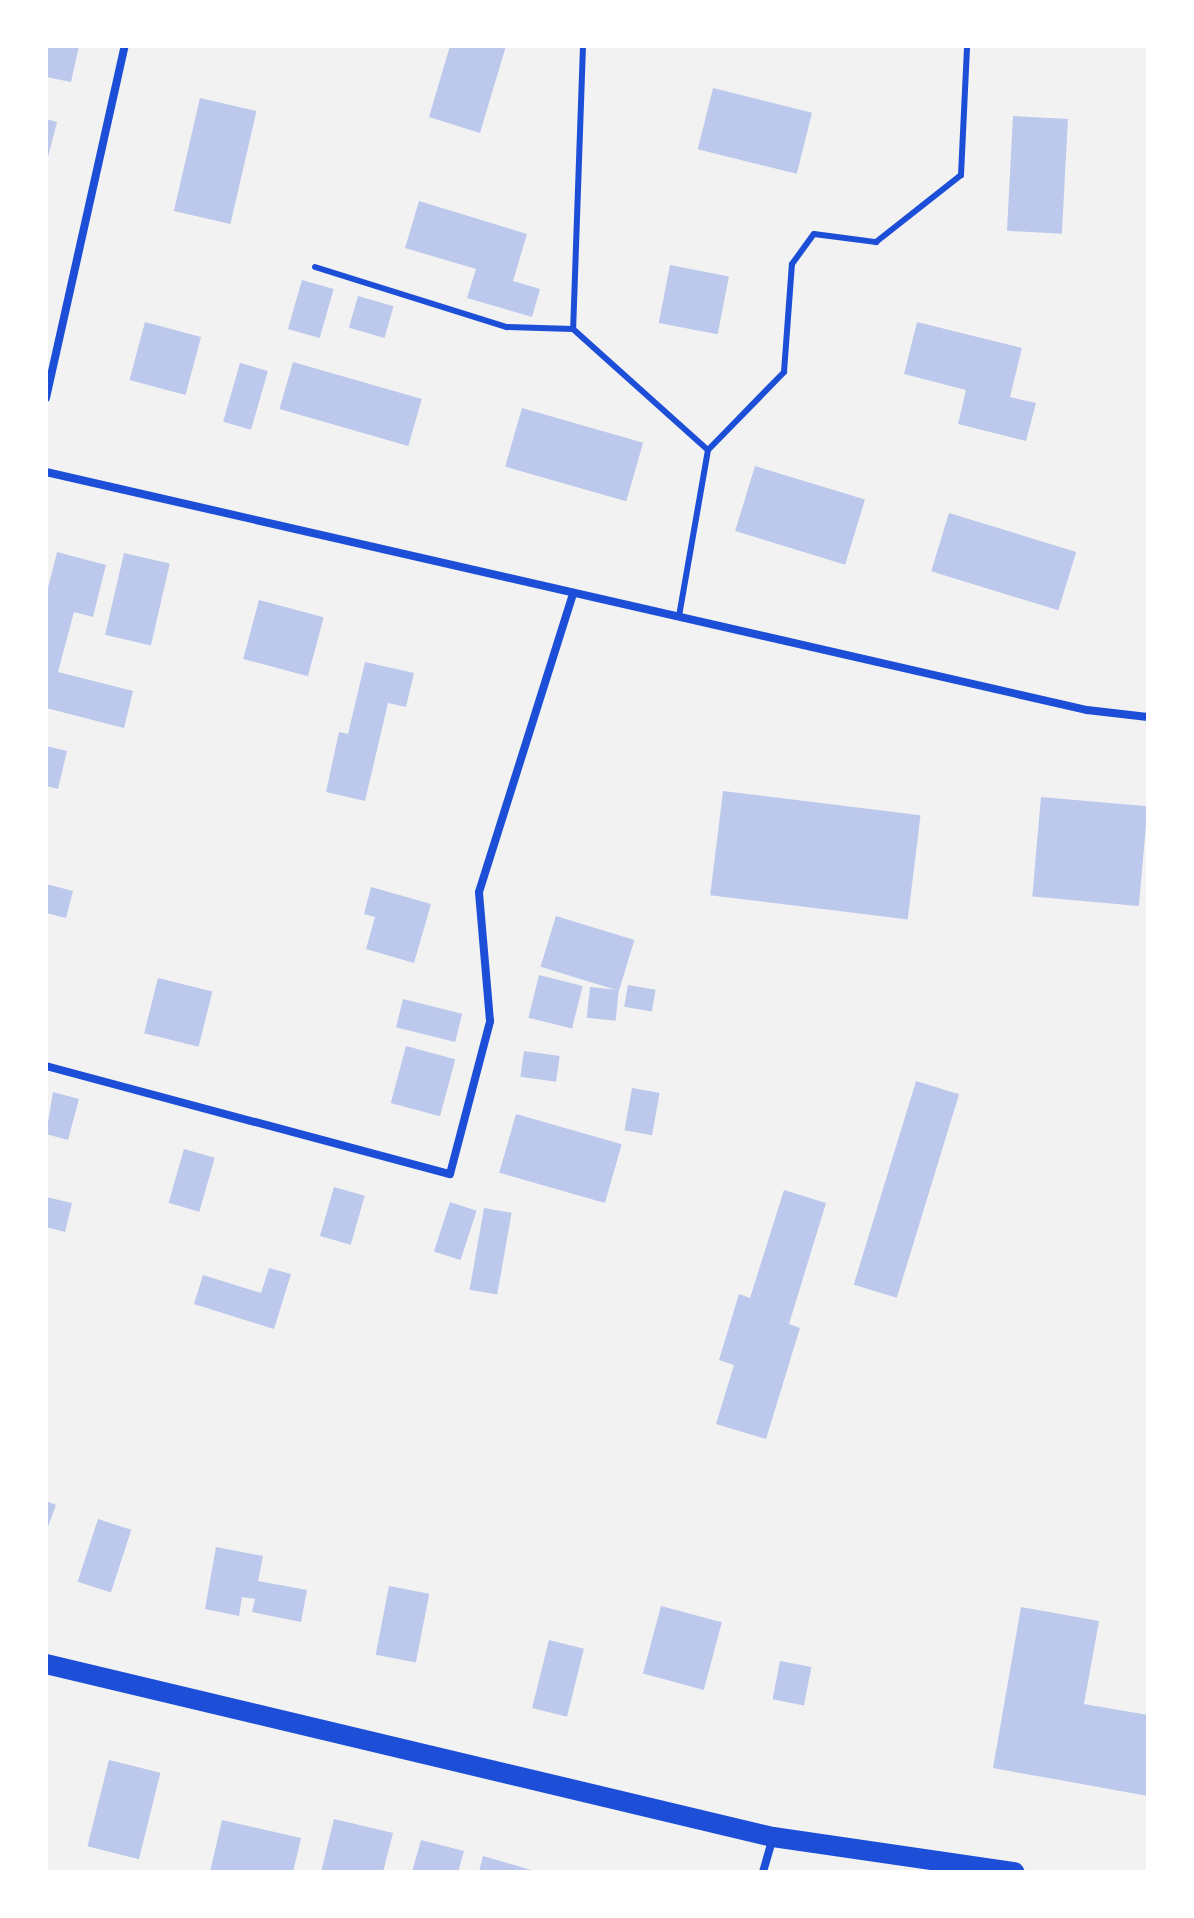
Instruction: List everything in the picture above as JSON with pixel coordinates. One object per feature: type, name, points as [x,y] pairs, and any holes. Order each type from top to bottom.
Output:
[{"type":"main road","points":[[46,1664],[773,1837],[1014,1872]]},
{"type":"street","points":[[46,398],[125,46]]},
{"type":"street","points":[[46,472],[1087,710],[1148,717]]},
{"type":"street","points":[[46,1066],[450,1174],[490,1021],[479,892],[573,593]]},
{"type":"street","points":[[763,1872],[773,1837]]},
{"type":"lane","points":[[573,329],[583,46]]},
{"type":"lane","points":[[679,617],[708,450],[784,372],[792,264],[814,234],[876,242],[961,175],[967,46]]},
{"type":"lane","points":[[315,267],[507,327],[573,329],[708,450]]},
{"type":"building","points":[[46,46],[79,46],[71,82],[46,77]]},
{"type":"building","points":[[450,46],[506,46],[480,133],[429,117]]},
{"type":"building","points":[[713,88],[812,113],[797,174],[698,149]]},
{"type":"building","points":[[200,98],[257,111],[230,224],[174,211]]},
{"type":"building","points":[[1013,116],[1068,119],[1062,234],[1007,231]]},
{"type":"building","points":[[46,119],[57,122],[47,161],[46,160]]},
{"type":"building","points":[[419,201],[527,234],[513,281],[540,289],[532,317],[467,298],[476,269],[405,248]]},
{"type":"building","points":[[670,265],[729,276],[718,334],[659,323]]},
{"type":"building","points":[[302,280],[334,289],[320,338],[288,329]]},
{"type":"building","points":[[358,296],[394,306],[384,338],[349,328]]},
{"type":"building","points":[[145,322],[201,337],[185,395],[129,380]]},
{"type":"building","points":[[917,322],[1022,348],[1010,397],[1036,403],[1026,441],[958,424],[966,390],[904,374]]},
{"type":"building","points":[[293,362],[422,399],[408,446],[279,409]]},
{"type":"building","points":[[240,363],[268,371],[251,430],[223,422]]},
{"type":"building","points":[[522,408],[643,443],[626,501],[505,467]]},
{"type":"building","points":[[755,466],[865,500],[845,565],[735,531]]},
{"type":"building","points":[[949,513],[1076,552],[1058,610],[931,571]]},
{"type":"building","points":[[57,552],[106,565],[93,617],[74,612],[58,672],[133,691],[124,728],[46,708],[46,596]]},
{"type":"building","points":[[124,553],[170,564],[151,645],[105,635]]},
{"type":"building","points":[[259,600],[324,617],[308,676],[243,659]]},
{"type":"building","points":[[365,662],[414,673],[406,707],[388,703],[365,801],[326,792],[339,732],[348,734]]},
{"type":"building","points":[[46,746],[67,751],[58,789],[46,786]]},
{"type":"building","points":[[723,791],[921,815],[908,919],[710,895]]},
{"type":"building","points":[[1041,797],[1148,806],[1139,906],[1032,897]]},
{"type":"building","points":[[46,884],[73,891],[66,918],[46,913]]},
{"type":"building","points":[[371,887],[431,904],[414,963],[366,949],[375,917],[364,914]]},
{"type":"building","points":[[556,916],[634,940],[619,991],[541,967]]},
{"type":"building","points":[[539,975],[583,986],[572,1029],[528,1018]]},
{"type":"building","points":[[158,978],[212,992],[199,1047],[144,1033]]},
{"type":"building","points":[[628,985],[656,990],[652,1012],[624,1007]]},
{"type":"building","points":[[590,987],[619,990],[616,1021],[587,1018]]},
{"type":"building","points":[[403,999],[462,1014],[455,1042],[396,1027]]},
{"type":"building","points":[[406,1046],[455,1059],[440,1116],[391,1103]]},
{"type":"building","points":[[524,1051],[560,1056],[556,1082],[520,1077]]},
{"type":"building","points":[[916,1081],[959,1094],[897,1298],[854,1285]]},
{"type":"building","points":[[632,1088],[660,1093],[652,1135],[625,1130]]},
{"type":"building","points":[[53,1092],[79,1099],[68,1140],[46,1134]]},
{"type":"building","points":[[516,1114],[622,1144],[605,1203],[499,1173]]},
{"type":"building","points":[[184,1149],[215,1158],[199,1212],[169,1203]]},
{"type":"building","points":[[334,1187],[365,1196],[351,1245],[320,1236]]},
{"type":"building","points":[[784,1190],[826,1203],[789,1324],[800,1328],[766,1439],[716,1424],[734,1365],[719,1360],[739,1294],[750,1298]]},
{"type":"building","points":[[46,1197],[72,1203],[65,1232],[46,1227]]},
{"type":"building","points":[[450,1202],[477,1211],[461,1260],[434,1251]]},
{"type":"building","points":[[484,1208],[512,1213],[497,1295],[470,1290]]},
{"type":"building","points":[[269,1268],[291,1274],[274,1329],[194,1304],[203,1275],[261,1293]]},
{"type":"building","points":[[46,1501],[56,1505],[46,1532]]},
{"type":"building","points":[[98,1519],[131,1530],[111,1593],[78,1582]]},
{"type":"building","points":[[216,1547],[263,1556],[258,1581],[307,1590],[301,1622],[252,1612],[255,1599],[242,1597],[239,1616],[205,1609]]},
{"type":"building","points":[[389,1586],[429,1594],[416,1663],[376,1655]]},
{"type":"building","points":[[661,1606],[722,1622],[704,1690],[643,1674]]},
{"type":"building","points":[[1021,1607],[1099,1621],[1084,1704],[1148,1715],[1148,1796],[993,1768]]},
{"type":"building","points":[[549,1640],[584,1649],[567,1717],[532,1708]]},
{"type":"building","points":[[780,1661],[811,1667],[804,1705],[773,1699]]},
{"type":"building","points":[[109,1760],[160,1773],[139,1859],[87,1846]]},
{"type":"building","points":[[334,1819],[393,1833],[383,1872],[321,1872]]},
{"type":"building","points":[[222,1820],[301,1838],[293,1872],[210,1872]]},
{"type":"building","points":[[421,1840],[464,1851],[458,1872],[412,1872]]},
{"type":"building","points":[[483,1856],[535,1871],[535,1872],[479,1872]]}]
